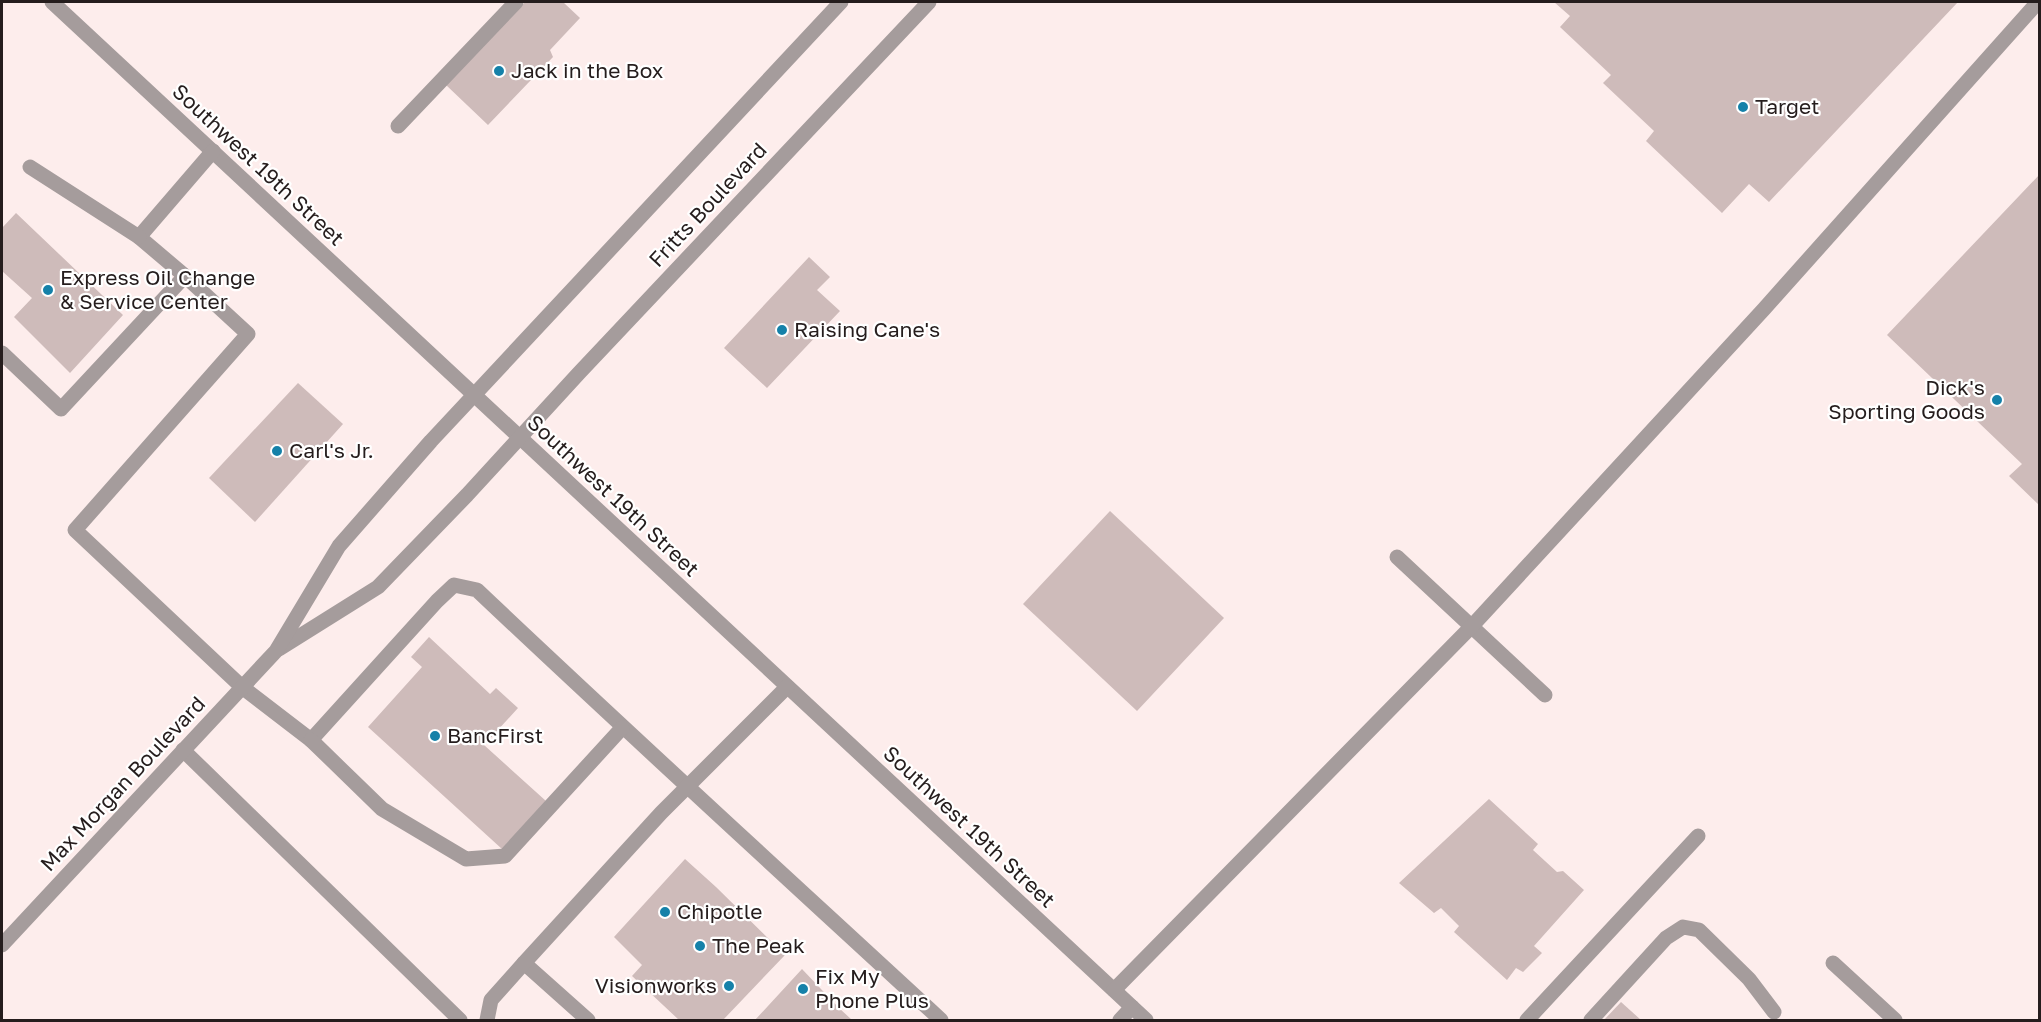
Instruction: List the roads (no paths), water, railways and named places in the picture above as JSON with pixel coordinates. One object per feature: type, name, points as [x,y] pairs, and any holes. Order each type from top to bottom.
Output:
[{"type":"street","name":"Southwest 19th Street","points":[[52,2],[1146,1020]]},
{"type":"street","points":[[398,126],[516,2]]},
{"type":"street","name":"Fritts Boulevard","points":[[473,394],[841,2]]},
{"type":"street","name":"Fritts Boulevard","points":[[519,438],[928,2]]},
{"type":"street","points":[[1114,990],[1472,626],[1772,300],[2038,2]]},
{"type":"street","points":[[139,237],[213,151]]},
{"type":"street","points":[[30,167],[139,237],[248,334],[75,530],[242,687],[311,740],[382,809],[466,859],[505,856],[622,728]]},
{"type":"street","points":[[2,353],[61,409],[185,276]]},
{"type":"street","name":"Max Morgan Boulevard","points":[[2,945],[276,651],[339,546],[473,394]]},
{"type":"street","name":"Max Morgan Boulevard","points":[[276,651],[378,587],[519,438]]},
{"type":"street","points":[[1397,557],[1545,695]]},
{"type":"street","points":[[311,740],[454,585],[477,590],[622,728],[941,1020]]},
{"type":"street","points":[[487,1020],[491,1000],[524,963],[661,813],[787,687]]},
{"type":"street","points":[[183,750],[460,1020]]},
{"type":"street","points":[[1527,1020],[1698,836]]},
{"type":"street","points":[[1591,1020],[1666,938],[1683,927],[1698,930],[1749,980],[1773,1012]]},
{"type":"street","points":[[524,963],[588,1020]]},
{"type":"street","points":[[1833,963],[1888,1018]]},
{"type":"street","points":[[1120,1020],[1132,1007]]},
{"type":"place","name":"Jack in the Box","points":[[499,71]]},
{"type":"place","name":"Target","points":[[1743,107]]},
{"type":"place","name":"Express Oil Change & Service Center","points":[[48,290]]},
{"type":"place","name":"Raising Cane's","points":[[782,330]]},
{"type":"place","name":"Dick's Sporting Goods","points":[[1997,400]]},
{"type":"place","name":"Carl's Jr.","points":[[277,451]]},
{"type":"place","name":"BancFirst","points":[[435,736]]},
{"type":"place","name":"Chipotle","points":[[665,912]]},
{"type":"place","name":"The Peak","points":[[700,946]]},
{"type":"place","name":"Visionworks","points":[[729,986]]},
{"type":"place","name":"Fix My Phone Plus","points":[[803,989]]}]
